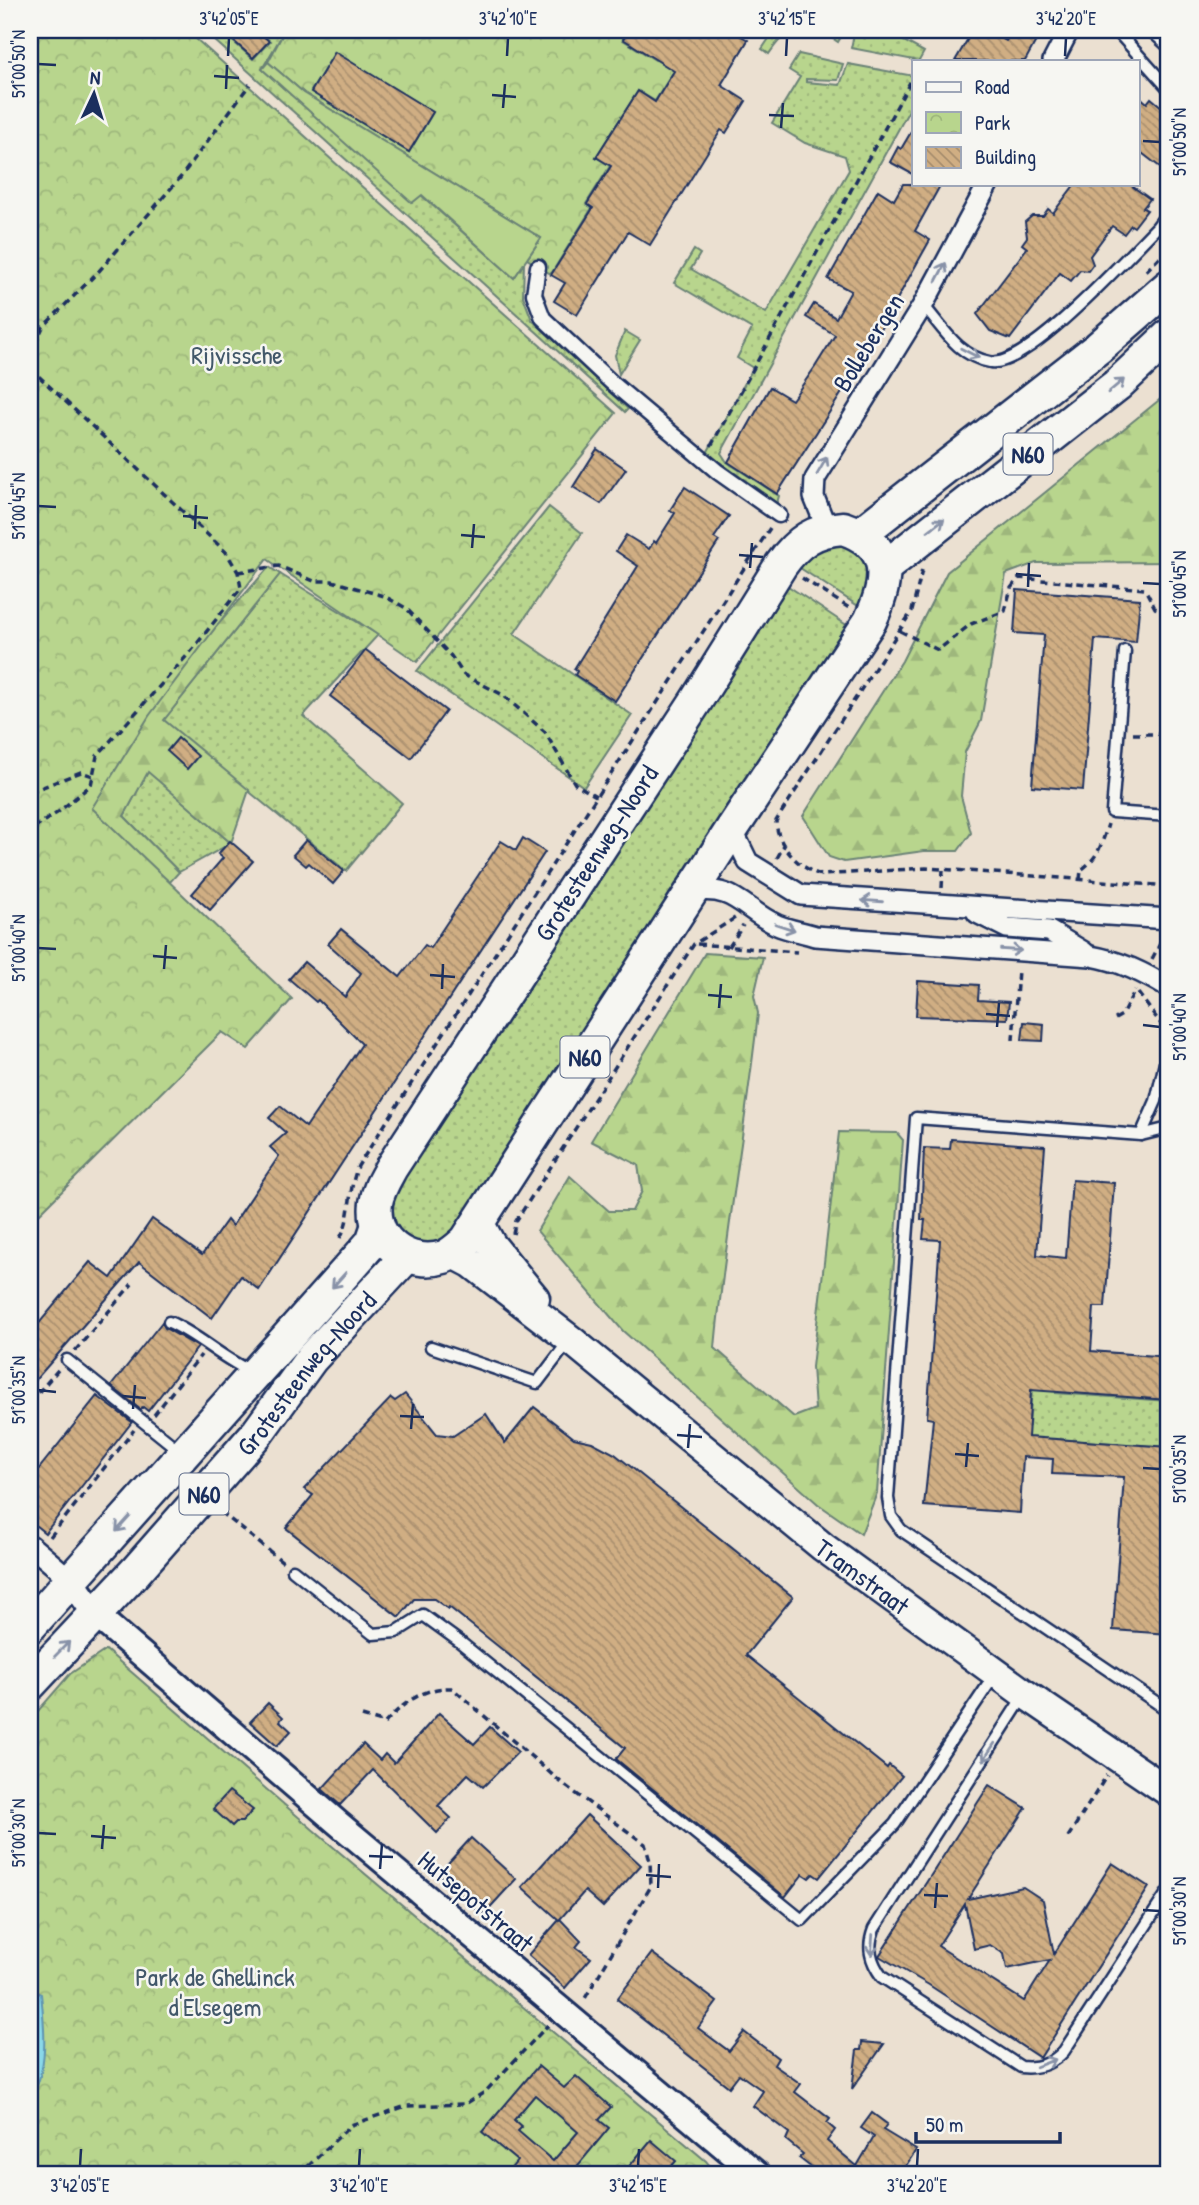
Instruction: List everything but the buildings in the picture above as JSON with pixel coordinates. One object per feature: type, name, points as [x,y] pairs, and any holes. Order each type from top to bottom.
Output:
[{"type":"highway","name":"N60","points":[[860,534],[1098,348],[1169,286]]},
{"type":"highway","name":"N60","points":[[452,1253],[466,1241],[479,1222],[691,892],[870,621],[881,598],[884,568],[1117,386],[1169,336]]},
{"type":"highway","points":[[827,529],[844,528],[860,534],[874,545],[884,568]]},
{"type":"highway","name":"Grotesteenweg-Noord","points":[[71,1580],[372,1242],[378,1225],[376,1203],[391,1168],[686,716],[781,565],[796,544],[827,529]]},
{"type":"highway","points":[[378,1225],[386,1240],[407,1256],[432,1259],[452,1253]]},
{"type":"highway","name":"Grotesteenweg-Noord","points":[[96,1615],[258,1432],[311,1359],[407,1256]]},
{"type":"highway","name":"N60","points":[[30,1626],[71,1580]]},
{"type":"highway","name":"N60","points":[[30,1684],[96,1615]]},
{"type":"main road","name":"Tramstraat","points":[[479,1222],[491,1244],[570,1340]]},
{"type":"main road","name":"Tramstraat","points":[[452,1253],[471,1263],[570,1340],[823,1547],[1025,1694],[1169,1793]]},
{"type":"street","points":[[1054,60],[1069,30]]},
{"type":"street","points":[[1157,30],[1169,41]]},
{"type":"street","name":"Bollebergen","points":[[827,529],[814,497],[815,479],[923,305],[987,186]]},
{"type":"street","points":[[538,267],[534,294],[543,318],[611,382],[703,459],[779,515]]},
{"type":"street","points":[[732,829],[748,862],[801,895],[1087,916],[1169,919]]},
{"type":"street","points":[[691,892],[707,889],[727,892],[777,925],[815,936],[1091,956],[1110,959],[1145,973],[1169,988]]},
{"type":"street","points":[[965,907],[1007,928],[1049,931],[1087,916]]},
{"type":"street","points":[[957,946],[1007,928]]},
{"type":"street","points":[[1049,931],[1091,956]]},
{"type":"street","points":[[34,1549],[71,1580]]},
{"type":"street","name":"Hutsepotstraat","points":[[71,1580],[96,1615],[749,2173]]},
{"type":"lane","points":[[1116,30],[1169,89]]},
{"type":"lane","points":[[923,305],[962,352],[992,363],[1009,360],[1053,330],[1157,227],[1169,211]]},
{"type":"lane","points":[[1125,650],[1112,812],[1169,816]]},
{"type":"lane","points":[[1140,1135],[1156,1101],[1169,1046]]},
{"type":"lane","points":[[1169,1128],[1140,1135],[916,1118],[888,1498],[891,1516],[901,1530],[1169,1711]]},
{"type":"lane","points":[[169,1322],[191,1331],[235,1365],[256,1374]]},
{"type":"lane","points":[[432,1347],[537,1383],[570,1340]]},
{"type":"lane","points":[[67,1360],[184,1455]]},
{"type":"lane","points":[[293,1570],[373,1634],[397,1632],[423,1615],[460,1642],[802,1920],[895,1824],[996,1673]]},
{"type":"lane","points":[[1025,1694],[874,1929],[870,1948],[874,1967],[882,1977],[1021,2067],[1039,2067],[1057,2059],[1064,2051],[1169,1889]]},
{"type":"path","points":[[703,459],[912,79]]},
{"type":"path","points":[[30,354],[43,327],[99,271],[180,178],[250,84]]},
{"type":"path","points":[[30,368],[226,552],[238,572],[242,589],[192,650],[97,756],[91,785],[30,830]]},
{"type":"path","points":[[340,1239],[348,1224],[349,1186],[358,1166],[757,548],[896,636],[776,821],[776,835],[799,866],[821,876],[926,869],[1169,886]]},
{"type":"path","points":[[238,572],[279,566],[314,581],[332,581],[384,596],[406,608],[464,675],[503,695],[545,732],[575,784],[596,796]]},
{"type":"path","points":[[900,631],[938,650],[971,624],[1005,611],[1011,589],[1019,578],[1145,589],[1155,608],[1169,612]]},
{"type":"path","points":[[1118,733],[1169,734]]},
{"type":"path","points":[[30,792],[81,772],[93,776]]},
{"type":"path","points":[[1080,880],[1081,870],[1093,861],[1100,850],[1112,812]]},
{"type":"path","points":[[514,1243],[516,1221],[694,944],[798,952]]},
{"type":"path","points":[[1013,1040],[1018,968]]},
{"type":"path","points":[[1129,986],[1148,1003],[1169,1036]]},
{"type":"path","points":[[30,1402],[132,1284]]},
{"type":"path","points":[[34,1549],[209,1345]]},
{"type":"path","points":[[201,1496],[293,1570]]},
{"type":"path","points":[[299,2175],[351,2125],[407,2106],[465,2104],[485,2092],[567,2015],[651,1886],[650,1861],[645,1844],[563,1784],[452,1688],[439,1688],[404,1703],[384,1723],[362,1716]]},
{"type":"path","points":[[1068,1837],[1117,1758]]},
{"type":"green space","name":"Rijvissche","points":[[30,30],[186,30],[616,413],[417,662],[267,559],[149,716],[92,808],[292,999],[248,1049],[222,1032],[30,1223]]},
{"type":"green space","points":[[203,30],[220,30],[253,59],[270,41],[257,30],[285,30],[262,69],[413,202],[421,195],[514,278],[524,263],[523,296],[532,320],[628,409],[625,412]]},
{"type":"green space","points":[[285,30],[604,30],[615,36],[619,30],[629,30],[623,40],[655,60],[675,30],[704,30],[675,76],[672,74],[655,101],[638,91],[596,157],[610,166],[586,204],[592,208],[551,274],[527,259],[541,238],[304,93],[268,62]],"holes":[[[335,53],[433,112],[409,152],[311,91]]]},
{"type":"green space","points":[[767,30],[820,30],[816,36],[800,32],[788,34],[778,41],[769,54],[762,49],[768,40]]},
{"type":"green space","points":[[820,30],[845,30],[838,42]]},
{"type":"green space","points":[[855,30],[884,30],[924,52],[920,60],[914,60],[851,48]]},
{"type":"green space","points":[[799,54],[843,64],[838,80],[806,79],[806,82],[840,85],[848,64],[912,76],[912,105],[721,453],[727,462],[779,496],[777,503],[707,453],[753,368],[737,358],[752,329],[674,283],[694,250],[700,254],[691,269],[766,313],[849,170],[845,156],[805,143],[772,123],[800,77],[789,70]]},
{"type":"green space","points":[[268,62],[304,93],[541,238],[514,278],[422,195],[412,203],[262,69]]},
{"type":"green space","points":[[625,331],[640,340],[619,374],[615,355]]},
{"type":"green space","points":[[1169,392],[1169,562],[1036,563],[1006,574],[981,721],[965,752],[961,796],[971,833],[958,851],[924,851],[844,862],[829,857],[803,816],[902,661],[947,572]]},
{"type":"green space","points":[[549,507],[582,533],[514,634],[632,715],[584,787],[417,671]]},
{"type":"green space","points":[[831,544],[845,546],[857,552],[867,562],[872,576],[863,609],[797,566],[805,553]]},
{"type":"green space","points":[[269,567],[280,574],[164,720],[249,790],[231,843],[148,772],[124,816],[179,872],[170,882],[82,814],[89,770]]},
{"type":"green space","points":[[280,574],[378,635],[303,716],[402,803],[346,871],[163,721]]},
{"type":"green space","points":[[785,584],[851,628],[454,1235],[426,1244],[398,1234],[388,1209],[390,1197]]},
{"type":"green space","points":[[148,771],[231,843],[179,872],[124,816]]},
{"type":"green space","points":[[705,953],[763,957],[754,996],[758,1013],[715,1348],[794,1417],[815,1409],[812,1367],[839,1132],[897,1133],[903,1140],[877,1493],[861,1534],[818,1504],[623,1331],[537,1231],[570,1176],[609,1211],[632,1211],[642,1191],[638,1165],[591,1141]]},
{"type":"green space","points":[[1034,1364],[1057,1366],[1056,1393],[1169,1401],[1169,1447],[1054,1439],[1024,1448],[1026,1426],[1029,1426]]},
{"type":"green space","name":"Park de Ghellinck d'Elsegem","points":[[106,1650],[325,1840],[706,2161],[717,2175],[30,2175],[30,1720],[70,1674]]},
{"type":"water","points":[[30,1990],[41,1994],[44,2048],[40,2075],[30,2100]]}]
